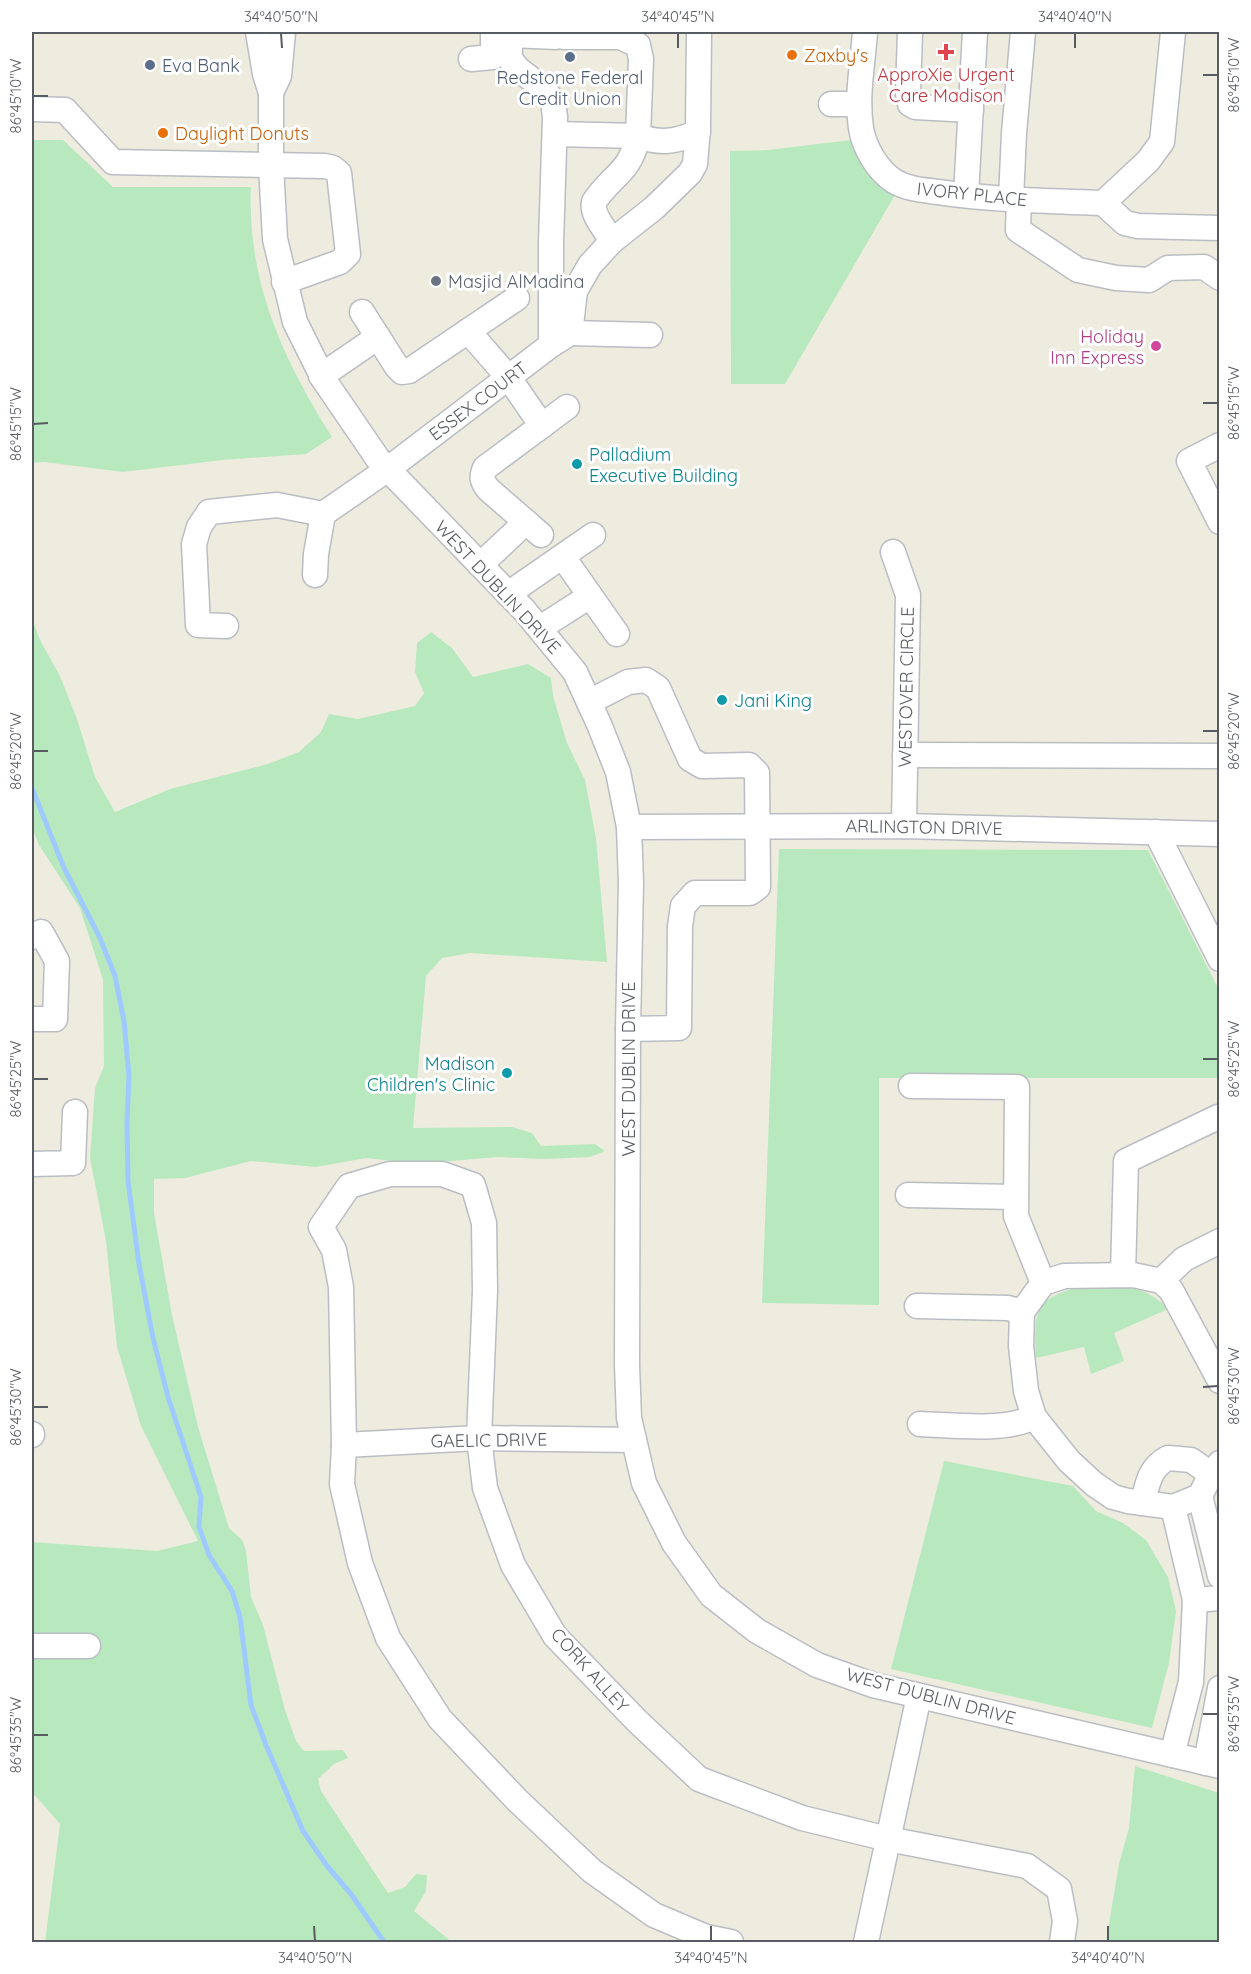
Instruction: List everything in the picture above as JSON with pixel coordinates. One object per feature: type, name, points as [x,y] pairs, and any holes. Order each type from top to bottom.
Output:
[{"type":"street","name":"WEST DUBLIN DRIVE","points":[[258,32],[264,74],[271,93],[274,239],[295,322],[321,376],[378,459],[540,628],[575,672],[618,772],[629,827],[631,882],[628,1029],[628,1418],[644,1482],[674,1543],[711,1595],[757,1631],[817,1665],[873,1685],[1213,1765]]},
{"type":"street","name":"WEST DUBLIN DRIVE","points":[[271,93],[279,76],[283,32]]},
{"type":"street","points":[[560,339],[575,291],[590,265],[612,241],[654,208],[690,173],[697,154],[699,32]]},
{"type":"street","name":"IVORY PLACE","points":[[865,32],[859,104],[861,129],[868,151],[880,168],[894,181],[911,188],[966,195],[1103,204]]},
{"type":"street","points":[[910,32],[908,94],[910,104],[915,107],[970,110]]},
{"type":"street","points":[[966,195],[975,32]]},
{"type":"street","points":[[1023,32],[1014,133],[1018,230],[1078,270],[1116,278],[1149,280],[1168,267],[1204,267],[1220,278]]},
{"type":"street","points":[[1173,32],[1162,142],[1148,161],[1103,204],[1125,223],[1138,226],[1220,228]]},
{"type":"street","points":[[504,33],[560,37],[620,37],[638,45],[641,59],[638,136],[635,151],[628,164],[594,202],[592,208],[612,241]]},
{"type":"street","points":[[471,58],[493,57],[504,33]]},
{"type":"street","points":[[504,33],[510,59],[553,100],[555,134],[551,243],[560,339]]},
{"type":"street","points":[[831,104],[859,104]]},
{"type":"street","points":[[32,109],[65,110],[113,162],[333,168],[339,173],[348,254],[340,262],[284,282]]},
{"type":"street","points":[[555,134],[638,136],[660,142],[672,142],[698,132]]},
{"type":"street","points":[[362,312],[402,372],[409,371],[517,298]]},
{"type":"street","points":[[468,331],[514,374],[554,417],[484,468],[483,483],[533,529],[480,565]]},
{"type":"street","points":[[560,339],[650,335]]},
{"type":"street","points":[[321,376],[378,338]]},
{"type":"street","name":"ESSEX COURT","points":[[323,514],[388,469],[560,339]]},
{"type":"street","points":[[1220,445],[1189,461],[1220,522]]},
{"type":"street","points":[[226,626],[198,625],[194,544],[199,527],[209,512],[278,505],[323,514],[315,575]]},
{"type":"street","points":[[508,594],[593,535]]},
{"type":"street","name":"WESTOVER CIRCLE","points":[[893,552],[908,595],[904,826]]},
{"type":"street","points":[[563,556],[617,634]]},
{"type":"street","points":[[540,628],[590,596]]},
{"type":"street","points":[[589,702],[628,682],[646,680],[658,688],[690,759],[702,766],[749,765],[757,773],[758,887],[750,893],[694,893],[683,906],[680,926],[679,1028],[628,1029]]},
{"type":"street","points":[[905,755],[1220,756]]},
{"type":"street","name":"ARLINGTON DRIVE","points":[[629,827],[904,826],[1220,834]]},
{"type":"street","points":[[1156,832],[1220,959]]},
{"type":"street","points":[[32,937],[41,932],[57,961],[55,1019],[32,1019]]},
{"type":"street","points":[[911,1086],[1017,1087],[1016,1216],[1043,1283]]},
{"type":"street","points":[[32,1164],[73,1163],[75,1112]]},
{"type":"street","points":[[1124,1275],[1126,1161],[1218,1117]]},
{"type":"street","name":"CORK ALLEY","points":[[344,1444],[340,1287],[334,1250],[321,1227],[349,1186],[390,1174],[442,1174],[473,1185],[484,1223],[485,1291],[479,1438],[485,1488],[513,1565],[555,1636],[637,1721],[699,1779],[801,1818],[888,1839],[1028,1866],[1059,1889],[1065,1921],[1062,1942]]},
{"type":"street","points":[[908,1195],[1016,1197]]},
{"type":"street","points":[[1161,1281],[1184,1258],[1220,1241]]},
{"type":"street","points":[[1143,1503],[1146,1487],[1154,1469],[1168,1458],[1191,1460],[1215,1469],[1200,1496],[1173,1507],[1143,1503],[1113,1497],[1094,1484],[1069,1461],[1034,1417],[1026,1391],[1022,1357],[1022,1312],[1043,1283],[1064,1276],[1124,1275],[1161,1281],[1171,1290],[1217,1370]]},
{"type":"street","points":[[917,1306],[1008,1308],[1022,1312]]},
{"type":"street","points":[[920,1424],[1007,1426],[1022,1423],[1034,1417]]},
{"type":"street","name":"GAELIC DRIVE","points":[[344,1444],[479,1438],[634,1440]]},
{"type":"street","points":[[344,1444],[342,1484],[360,1563],[388,1638],[440,1719],[517,1800],[592,1871],[654,1915],[706,1937],[731,1942]]},
{"type":"street","points":[[1200,1496],[1220,1576]]},
{"type":"street","points":[[1172,1755],[1191,1682],[1196,1600],[1173,1507]]},
{"type":"street","points":[[1196,1600],[1220,1598]]},
{"type":"street","points":[[32,1646],[88,1646]]},
{"type":"street","points":[[1191,1682],[1220,1687],[1213,1765]]},
{"type":"street","points":[[866,1942],[919,1696]]},
{"type":"green space","points":[[32,140],[63,140],[113,187],[251,187],[251,222],[255,255],[272,318],[298,378],[332,437],[306,454],[222,460],[123,472],[44,462],[32,463]]},
{"type":"green space","points":[[851,140],[869,170],[895,195],[785,384],[731,384],[730,151],[769,150]]},
{"type":"green space","points":[[32,619],[41,642],[60,676],[77,719],[95,777],[115,812],[170,789],[268,764],[299,752],[321,732],[329,714],[358,719],[415,706],[424,693],[415,672],[417,643],[431,632],[452,648],[473,677],[528,664],[551,678],[553,696],[567,743],[585,780],[596,838],[607,962],[470,953],[442,958],[426,976],[413,1128],[512,1127],[532,1133],[541,1146],[595,1144],[605,1151],[590,1157],[546,1159],[497,1157],[417,1164],[366,1158],[316,1167],[251,1161],[185,1178],[154,1179],[154,1213],[172,1315],[198,1427],[229,1528],[242,1540],[246,1550],[251,1597],[263,1625],[285,1710],[296,1741],[304,1751],[343,1750],[348,1758],[334,1764],[318,1779],[321,1791],[388,1893],[405,1887],[416,1874],[427,1875],[426,1891],[414,1911],[452,1942],[45,1942],[60,1824],[32,1792],[32,1542],[157,1551],[198,1541],[141,1426],[117,1347],[106,1241],[90,1158],[95,1088],[104,1066],[103,980],[80,908],[39,845],[32,828]]},
{"type":"green space","points":[[779,849],[1148,850],[1219,990],[1219,1078],[879,1078],[879,1305],[762,1303]]},
{"type":"green space","points":[[1078,1287],[1115,1287],[1138,1290],[1158,1300],[1168,1309],[1114,1333],[1124,1361],[1091,1374],[1084,1347],[1036,1358],[1035,1330],[1039,1311],[1052,1297]]},
{"type":"green space","points":[[944,1461],[1073,1486],[1096,1511],[1123,1523],[1146,1540],[1168,1577],[1176,1611],[1169,1663],[1152,1728],[891,1669]]},
{"type":"green space","points":[[1135,1766],[1219,1793],[1219,1942],[1106,1942],[1119,1864],[1129,1828]]},
{"type":"waterway","points":[[32,788],[64,868],[100,938],[115,976],[124,1021],[129,1076],[128,1181],[139,1264],[153,1338],[168,1397],[201,1497],[199,1527],[209,1555],[232,1591],[240,1617],[251,1705],[303,1831],[384,1942]]},
{"type":"place","name":"ApproXie Urgent Care Madison","points":[[946,52]]},
{"type":"place","name":"Zaxby's","points":[[792,55]]},
{"type":"place","name":"Redstone Federal Credit Union","points":[[570,57]]},
{"type":"place","name":"Eva Bank","points":[[150,65]]},
{"type":"place","name":"Daylight Donuts","points":[[163,133]]},
{"type":"place","name":"Masjid AlMadina","points":[[436,281]]},
{"type":"place","name":"Holiday Inn Express","points":[[1156,346]]},
{"type":"place","name":"Palladium Executive Building","points":[[577,464]]},
{"type":"place","name":"Jani King","points":[[722,700]]},
{"type":"place","name":"Madison Children's Clinic","points":[[507,1073]]}]
